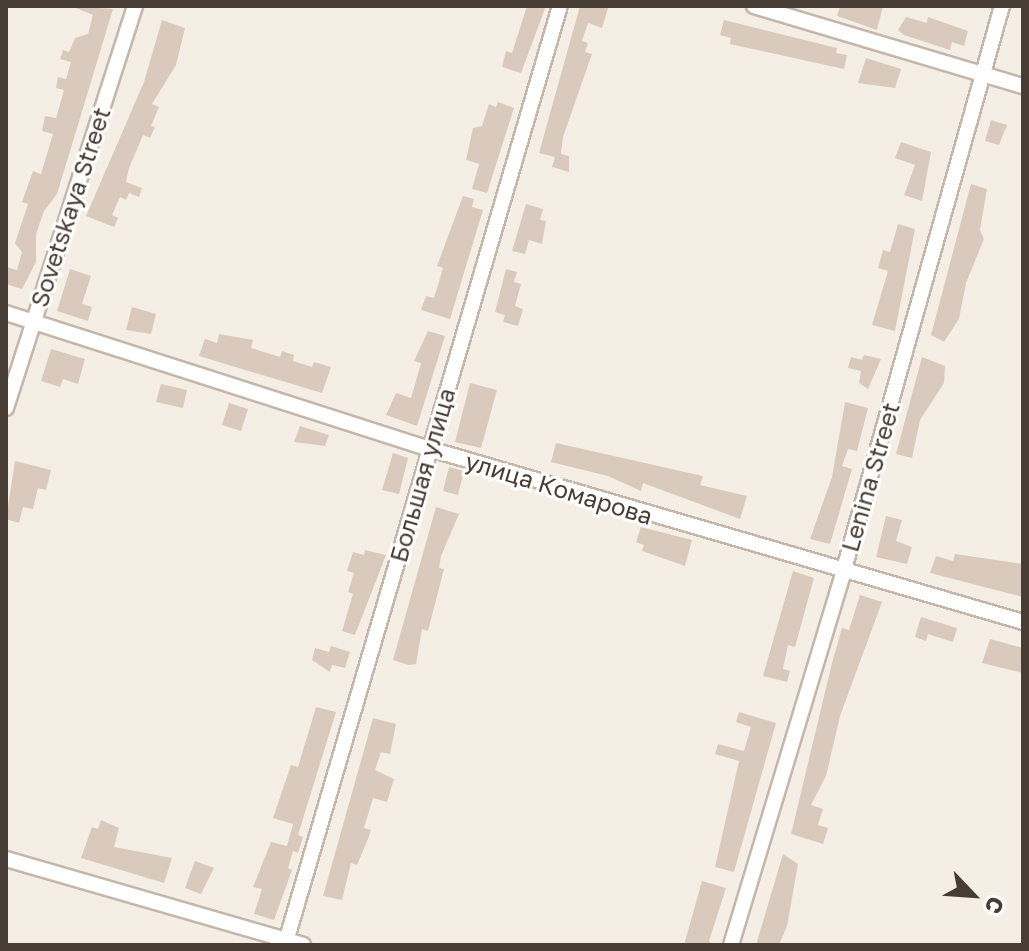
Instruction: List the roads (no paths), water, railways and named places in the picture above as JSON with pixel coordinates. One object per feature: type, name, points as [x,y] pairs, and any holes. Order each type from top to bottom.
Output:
[{"type":"street","name":"Sovetskaya Street","points":[[6,408],[135,6]]},
{"type":"street","name":"Большая улица","points":[[285,942],[560,6]]},
{"type":"street","points":[[754,6],[1023,86]]},
{"type":"street","name":"Lenina Street","points":[[731,945],[843,573],[1002,6]]},
{"type":"street","name":"улица Комарова","points":[[6,313],[430,449],[843,573],[1023,622]]},
{"type":"street","points":[[6,859],[303,945]]}]
